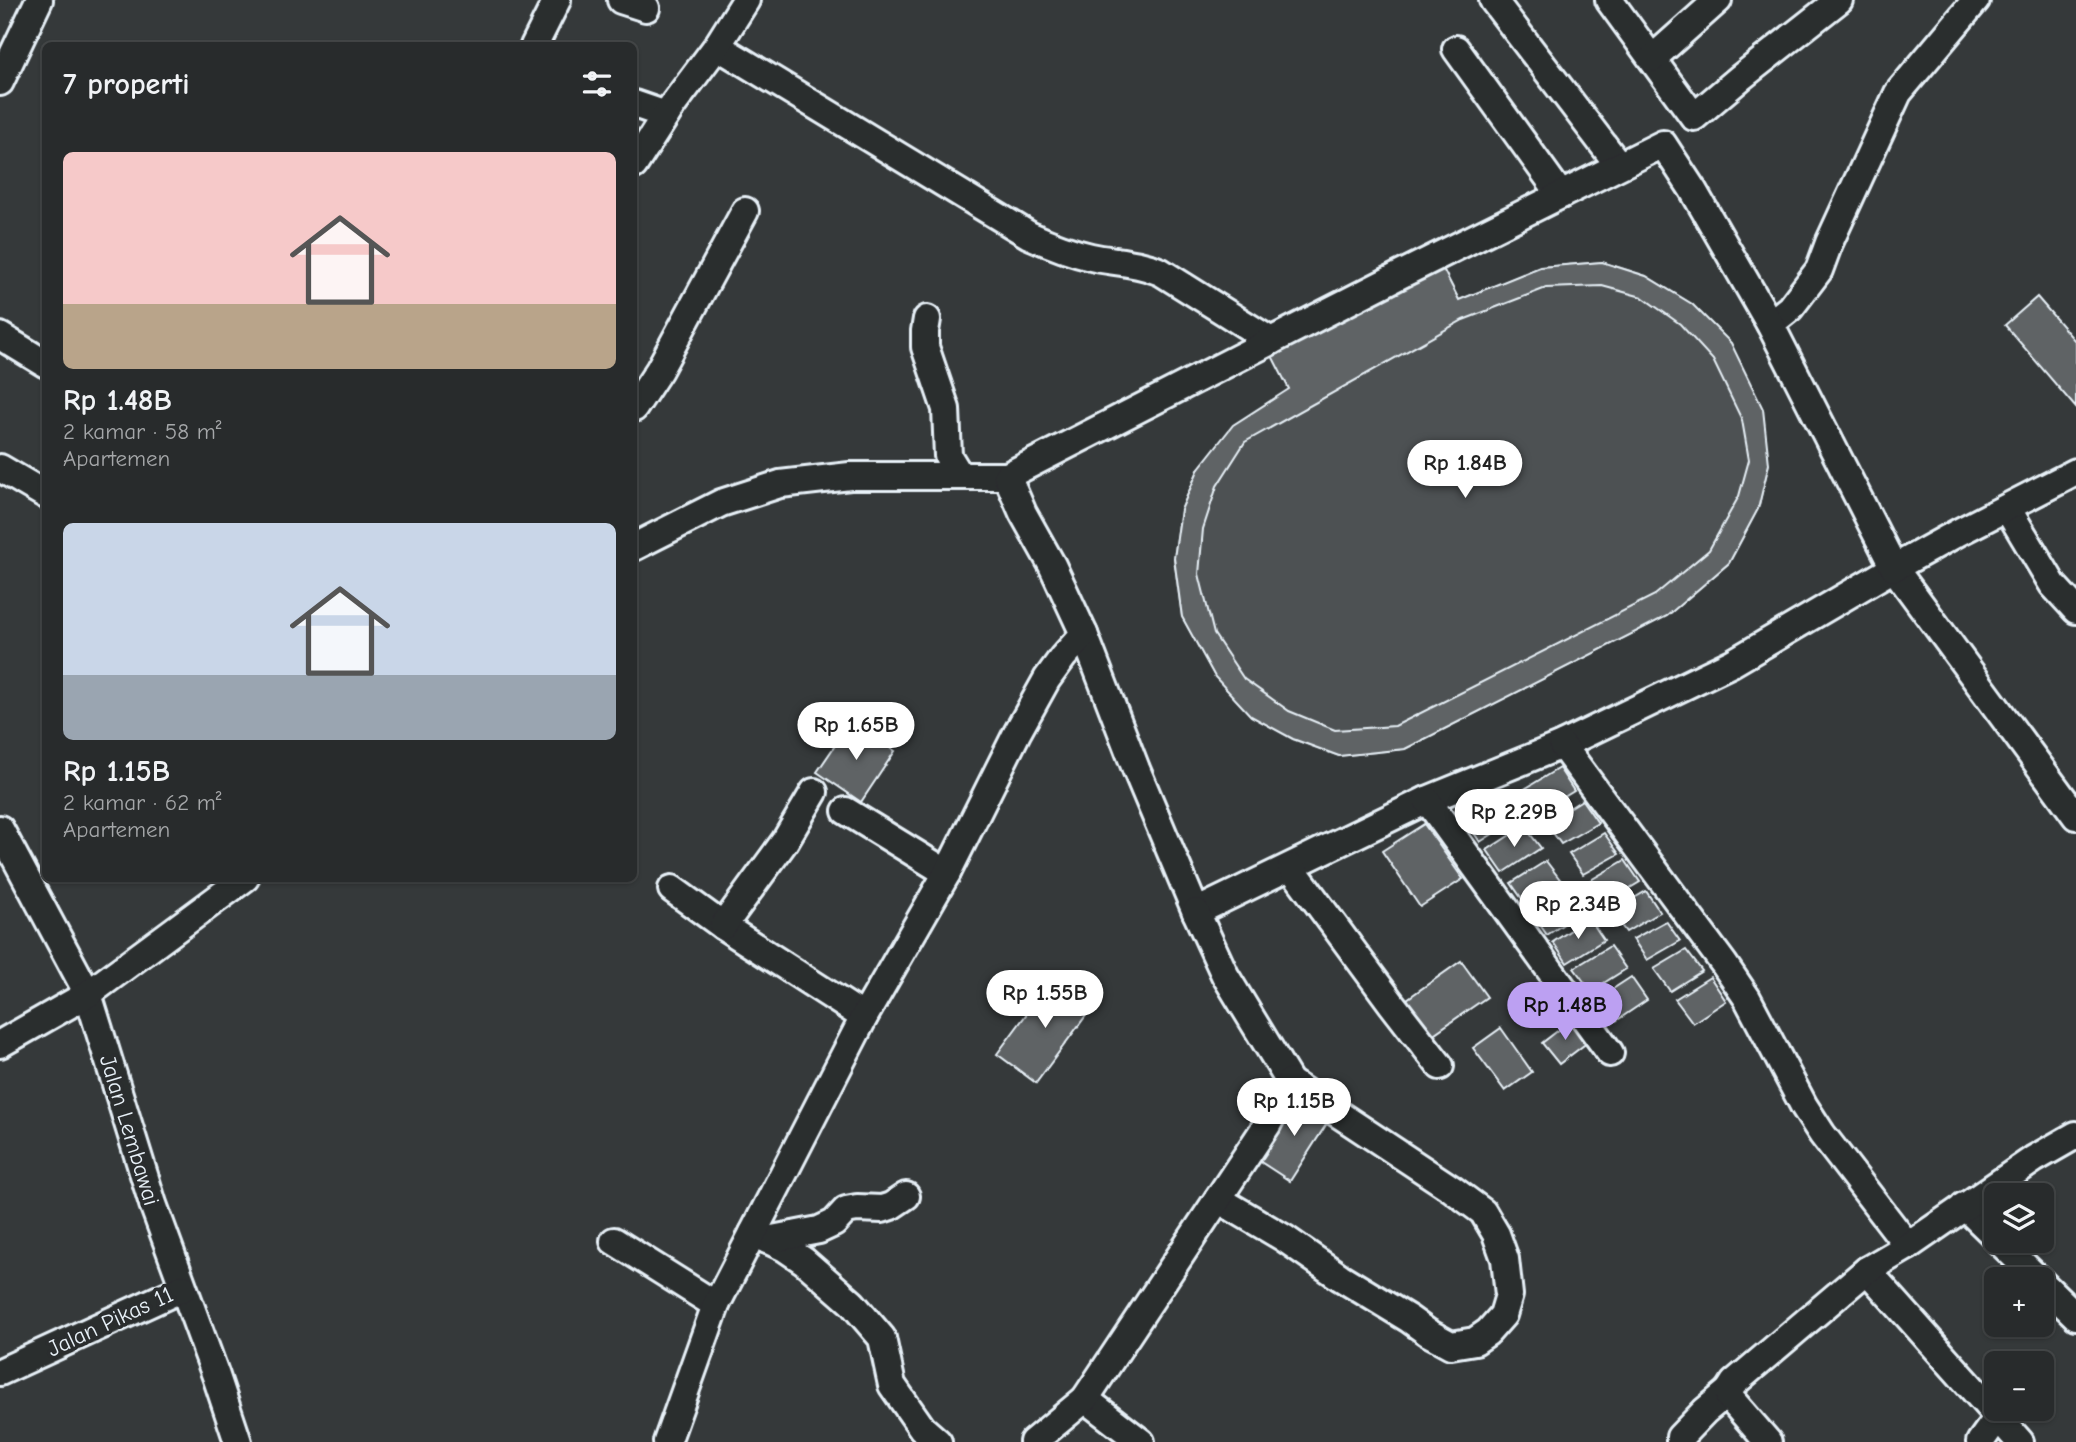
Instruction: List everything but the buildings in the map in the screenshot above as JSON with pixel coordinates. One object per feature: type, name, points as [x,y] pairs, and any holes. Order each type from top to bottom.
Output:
[{"type":"street","points":[[0,82],[39,0]]},
{"type":"street","points":[[536,42],[557,0]]},
{"type":"street","points":[[621,0],[646,8]]},
{"type":"street","points":[[637,160],[746,0]]},
{"type":"street","points":[[1493,0],[1618,164]]},
{"type":"street","points":[[1609,0],[1694,117]]},
{"type":"street","points":[[1652,59],[1718,0]]},
{"type":"street","points":[[637,545],[721,503],[780,484],[850,476],[1007,476],[1662,144],[1839,0]]},
{"type":"street","points":[[1770,324],[1790,308],[1819,270],[1898,93],[1976,0]]},
{"type":"street","points":[[717,46],[1029,235],[1094,258],[1147,266],[1161,272],[1270,341]]},
{"type":"street","points":[[1456,49],[1561,195]]},
{"type":"street","points":[[637,105],[666,115]]},
{"type":"street","points":[[1662,144],[1693,190],[1770,324],[1894,568],[2073,806]]},
{"type":"street","points":[[637,403],[659,370],[745,211]]},
{"type":"street","points":[[927,320],[925,347],[946,409],[948,456],[959,474]]},
{"type":"street","points":[[0,336],[42,362]]},
{"type":"street","points":[[0,468],[42,493]]},
{"type":"street","points":[[1196,912],[1427,800],[1562,745],[1732,663],[1894,568],[2076,472]]},
{"type":"street","points":[[1007,476],[1084,634],[1136,769],[1196,912],[1226,975],[1290,1082],[1483,1212],[1496,1234],[1505,1259],[1509,1295],[1503,1315],[1488,1332],[1475,1341],[1451,1345],[1218,1199]]},
{"type":"street","points":[[2007,508],[2053,585],[2076,610]]},
{"type":"street","points":[[667,1442],[716,1306],[760,1237],[864,1017],[947,873],[1047,679],[1084,634]]},
{"type":"street","points":[[1562,745],[1724,964],[1747,998],[1804,1106],[1822,1134],[1908,1246]]},
{"type":"street","points":[[723,926],[778,850],[814,792]]},
{"type":"street","points":[[1427,800],[1610,1053]]},
{"type":"street","points":[[846,811],[947,873]]},
{"type":"street","name":"Jalan Lembawai","points":[[0,829],[88,994],[152,1204],[238,1442]]},
{"type":"street","points":[[1291,867],[1440,1066]]},
{"type":"street","points":[[0,1044],[88,994],[240,882]]},
{"type":"street","points":[[673,889],[723,926],[864,1017]]},
{"type":"street","points":[[1033,1442],[1085,1399],[1268,1125],[1290,1082]]},
{"type":"street","points":[[1680,1442],[1681,1437],[1734,1383],[1867,1270],[1908,1246],[2034,1159],[2076,1135]]},
{"type":"street","points":[[760,1237],[819,1230],[834,1223],[846,1210],[882,1209],[906,1196]]},
{"type":"street","points":[[1964,1206],[1984,1225]]},
{"type":"street","points":[[760,1237],[785,1248],[804,1261],[852,1303],[882,1338],[892,1385],[922,1428],[937,1442]]},
{"type":"street","points":[[614,1241],[716,1306]]},
{"type":"street","points":[[2012,1253],[2026,1267]]},
{"type":"street","points":[[1867,1270],[1984,1401]]},
{"type":"street","name":"Jalan Pikas 11","points":[[0,1371],[183,1287]]},
{"type":"street","points":[[2054,1295],[2076,1316]]},
{"type":"street","points":[[1729,1391],[1733,1403],[1768,1442]]},
{"type":"street","points":[[1085,1399],[1141,1442]]},
{"type":"street","points":[[1980,1442],[1995,1421]]},
{"type":"street","points":[[2002,1421],[2020,1442]]},
{"type":"shaded area","points":[[1439,261],[1459,300],[1541,267],[1602,262],[1646,276],[1692,304],[1731,343],[1769,464],[1758,509],[1729,563],[1667,616],[1405,749],[1339,756],[1293,739],[1251,716],[1215,677],[1182,617],[1174,558],[1181,510],[1199,468]]}]
